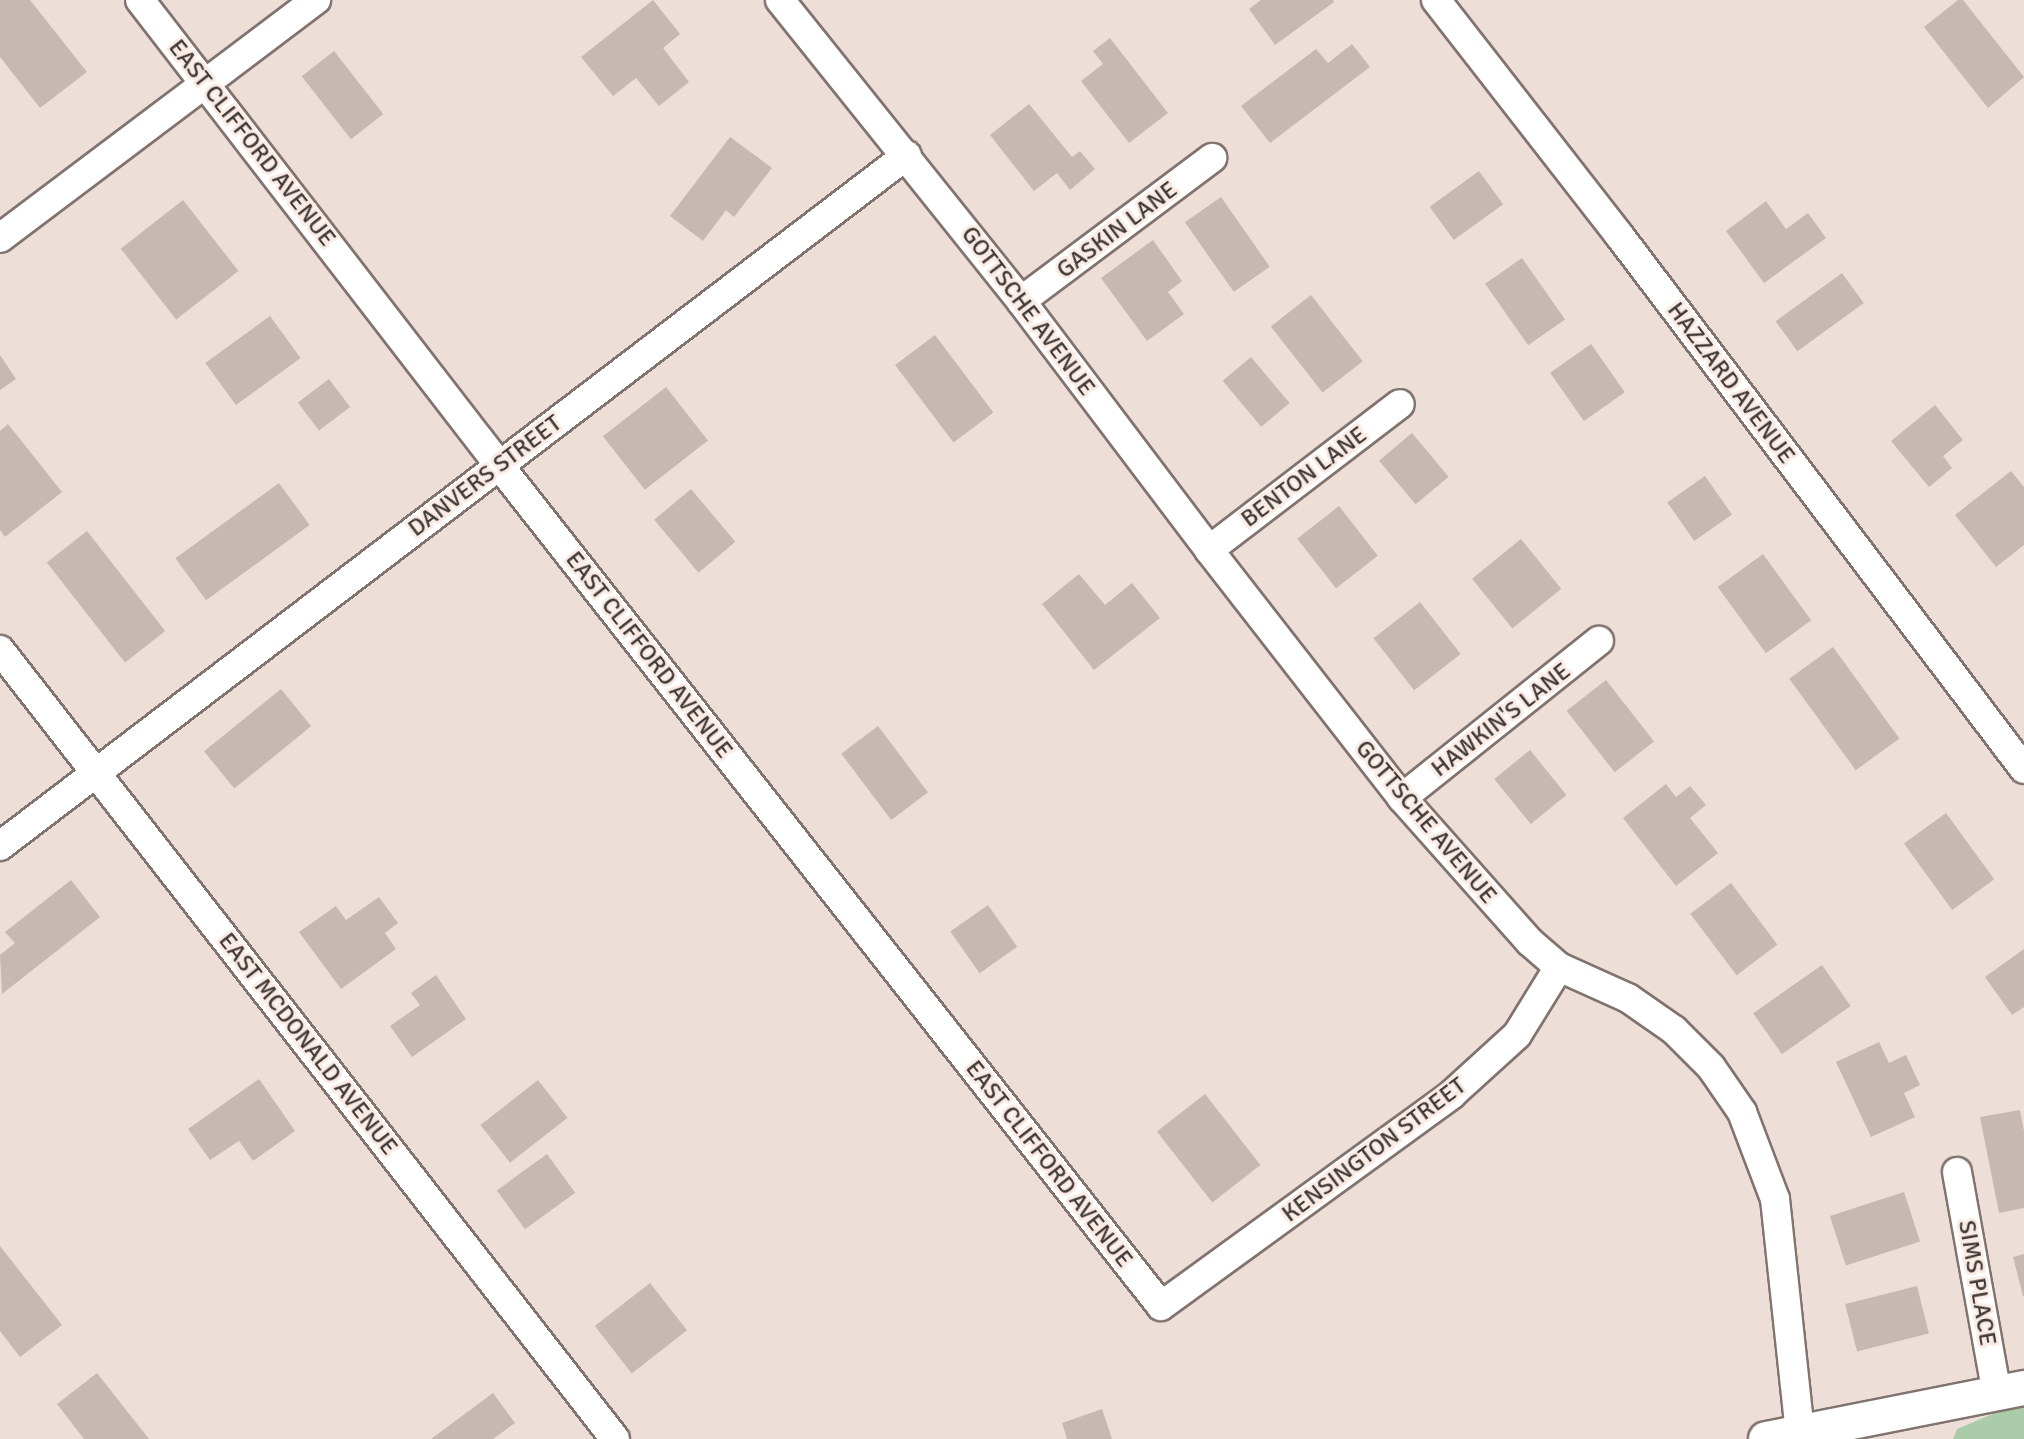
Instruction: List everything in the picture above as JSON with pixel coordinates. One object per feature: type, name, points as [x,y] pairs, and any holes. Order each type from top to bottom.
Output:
[{"type":"street","name":"EAST CLIFFORD AVENUE","points":[[140,0],[499,465],[1161,1306]]},
{"type":"street","points":[[0,238],[316,0]]},
{"type":"street","points":[[780,0],[907,155]]},
{"type":"street","name":"HAZZARD AVENUE","points":[[1436,0],[2024,769]]},
{"type":"street","name":"GOTTSCHE AVENUE","points":[[907,155],[1402,798],[1530,942],[1559,967],[1628,998],[1674,1030],[1711,1067],[1742,1112],[1775,1199],[1800,1433]]},
{"type":"street","name":"DANVERS STREET","points":[[0,846],[907,155]]},
{"type":"street","name":"GASKIN LANE","points":[[1021,301],[1212,158]]},
{"type":"street","name":"BENTON LANE","points":[[1209,550],[1400,404]]},
{"type":"street","name":"HAWKIN'S LANE","points":[[1402,798],[1599,641]]},
{"type":"street","name":"EAST MCDONALD AVENUE","points":[[0,650],[615,1439]]},
{"type":"street","name":"KENSINGTON STREET","points":[[1161,1306],[1451,1095],[1517,1035],[1559,967]]},
{"type":"street","name":"SIMS PLACE","points":[[1957,1172],[2011,1391]]},
{"type":"street","points":[[1766,1439],[2011,1391]]},
{"type":"green space","points":[[2024,1407],[2024,1439],[1953,1439],[1957,1429],[1995,1413]]},
{"type":"building","points":[[0,0],[30,0],[87,72],[40,108],[0,57]]},
{"type":"building","points":[[653,0],[680,34],[663,48],[689,82],[659,106],[636,78],[613,96],[581,57]]},
{"type":"building","points":[[1261,0],[1334,2],[1275,45],[1249,9]]},
{"type":"building","points":[[1958,0],[1963,0],[2024,77],[1988,108],[1924,27]]},
{"type":"building","points":[[1110,38],[1168,113],[1129,143],[1081,81],[1103,64],[1093,51]]},
{"type":"building","points":[[1352,44],[1370,67],[1270,143],[1241,106],[1316,49],[1328,63]]},
{"type":"building","points":[[334,51],[383,114],[351,139],[302,76]]},
{"type":"building","points":[[1029,104],[1072,157],[1080,151],[1095,169],[1070,190],[1057,173],[1034,191],[990,135]]},
{"type":"building","points":[[730,137],[772,168],[734,217],[726,210],[703,241],[670,216]]},
{"type":"building","points":[[1479,171],[1503,204],[1454,240],[1430,207]]},
{"type":"building","points":[[1221,197],[1270,267],[1234,292],[1185,222]]},
{"type":"building","points":[[183,200],[238,271],[176,320],[121,249]]},
{"type":"building","points":[[1766,201],[1786,229],[1808,213],[1826,238],[1764,283],[1726,231]]},
{"type":"building","points":[[1153,240],[1182,281],[1168,292],[1184,314],[1147,341],[1101,278]]},
{"type":"building","points":[[1522,258],[1565,319],[1528,345],[1485,284]]},
{"type":"building","points":[[1842,273],[1864,303],[1797,351],[1776,321]]},
{"type":"building","points":[[1311,295],[1363,361],[1323,393],[1271,326]]},
{"type":"building","points":[[270,316],[301,358],[236,405],[205,363]]},
{"type":"building","points":[[935,335],[993,412],[953,443],[895,365]]},
{"type":"building","points":[[1591,344],[1625,392],[1584,421],[1550,373]]},
{"type":"building","points":[[0,355],[16,379],[0,390]]},
{"type":"building","points":[[1251,357],[1290,403],[1261,427],[1223,381]]},
{"type":"building","points":[[329,379],[350,407],[319,430],[298,402]]},
{"type":"building","points":[[666,387],[708,441],[645,490],[603,436]]},
{"type":"building","points":[[1935,405],[1963,440],[1943,456],[1952,468],[1929,487],[1891,441]]},
{"type":"building","points":[[8,424],[62,492],[5,537],[0,530],[0,431]]},
{"type":"building","points":[[1412,433],[1449,477],[1416,504],[1379,461]]},
{"type":"building","points":[[2011,471],[2024,487],[2024,545],[1996,567],[1955,515]]},
{"type":"building","points":[[1705,476],[1732,515],[1694,541],[1667,502]]},
{"type":"building","points":[[279,483],[310,525],[206,600],[175,558]]},
{"type":"building","points":[[691,489],[735,542],[699,573],[654,520]]},
{"type":"building","points":[[1339,506],[1378,556],[1336,588],[1297,539]]},
{"type":"building","points":[[87,531],[165,631],[125,662],[47,562]]},
{"type":"building","points":[[1521,539],[1561,589],[1512,628],[1472,579]]},
{"type":"building","points":[[1763,554],[1811,620],[1766,653],[1718,587]]},
{"type":"building","points":[[1079,574],[1105,605],[1132,583],[1160,618],[1094,670],[1042,604]]},
{"type":"building","points":[[1420,602],[1461,654],[1414,690],[1374,638]]},
{"type":"building","points":[[1833,647],[1899,738],[1856,770],[1789,679]]},
{"type":"building","points":[[1606,680],[1654,741],[1615,772],[1567,711]]},
{"type":"building","points":[[281,689],[311,726],[234,789],[204,751]]},
{"type":"building","points":[[878,726],[928,792],[891,820],[841,754]]},
{"type":"building","points":[[1530,750],[1567,795],[1531,824],[1494,779]]},
{"type":"building","points":[[1666,784],[1676,797],[1690,786],[1706,805],[1690,818],[1718,853],[1676,886],[1623,818]]},
{"type":"building","points":[[1946,813],[1994,879],[1952,910],[1904,844]]},
{"type":"building","points":[[71,880],[100,917],[2,994],[0,955],[15,943],[5,932]]},
{"type":"building","points":[[1731,883],[1777,944],[1737,975],[1690,914]]},
{"type":"building","points":[[379,897],[398,923],[385,933],[396,949],[341,989],[299,932],[336,906],[346,920]]},
{"type":"building","points":[[988,905],[1017,947],[980,973],[950,931]]},
{"type":"building","points":[[2024,949],[2024,1007],[2012,1015],[1985,977]]},
{"type":"building","points":[[1822,965],[1851,1006],[1782,1054],[1753,1013]]},
{"type":"building","points":[[436,975],[466,1019],[412,1057],[390,1026],[420,1005],[411,993]]},
{"type":"building","points":[[1879,1042],[1889,1063],[1906,1055],[1920,1085],[1904,1093],[1915,1117],[1871,1137],[1836,1062]]},
{"type":"building","points":[[259,1079],[295,1131],[253,1161],[239,1141],[210,1160],[188,1129]]},
{"type":"building","points":[[538,1080],[568,1118],[510,1163],[480,1125]]},
{"type":"building","points":[[1205,1094],[1260,1165],[1212,1202],[1157,1132]]},
{"type":"building","points":[[2020,1110],[2024,1131],[2024,1208],[1999,1213],[1980,1117]]},
{"type":"building","points":[[547,1154],[575,1193],[525,1229],[497,1190]]},
{"type":"building","points":[[1904,1192],[1920,1241],[1846,1266],[1830,1216]]},
{"type":"building","points":[[0,1246],[62,1325],[20,1357],[0,1331]]},
{"type":"building","points":[[2024,1254],[2024,1296],[2023,1296],[2013,1257]]},
{"type":"building","points":[[650,1283],[687,1330],[632,1373],[595,1326]]},
{"type":"building","points":[[1917,1286],[1929,1334],[1857,1351],[1845,1304]]},
{"type":"building","points":[[97,1373],[149,1439],[84,1439],[57,1404]]},
{"type":"building","points":[[493,1393],[515,1423],[493,1439],[431,1439]]},
{"type":"building","points":[[1102,1409],[1112,1439],[1067,1439],[1062,1423]]}]
